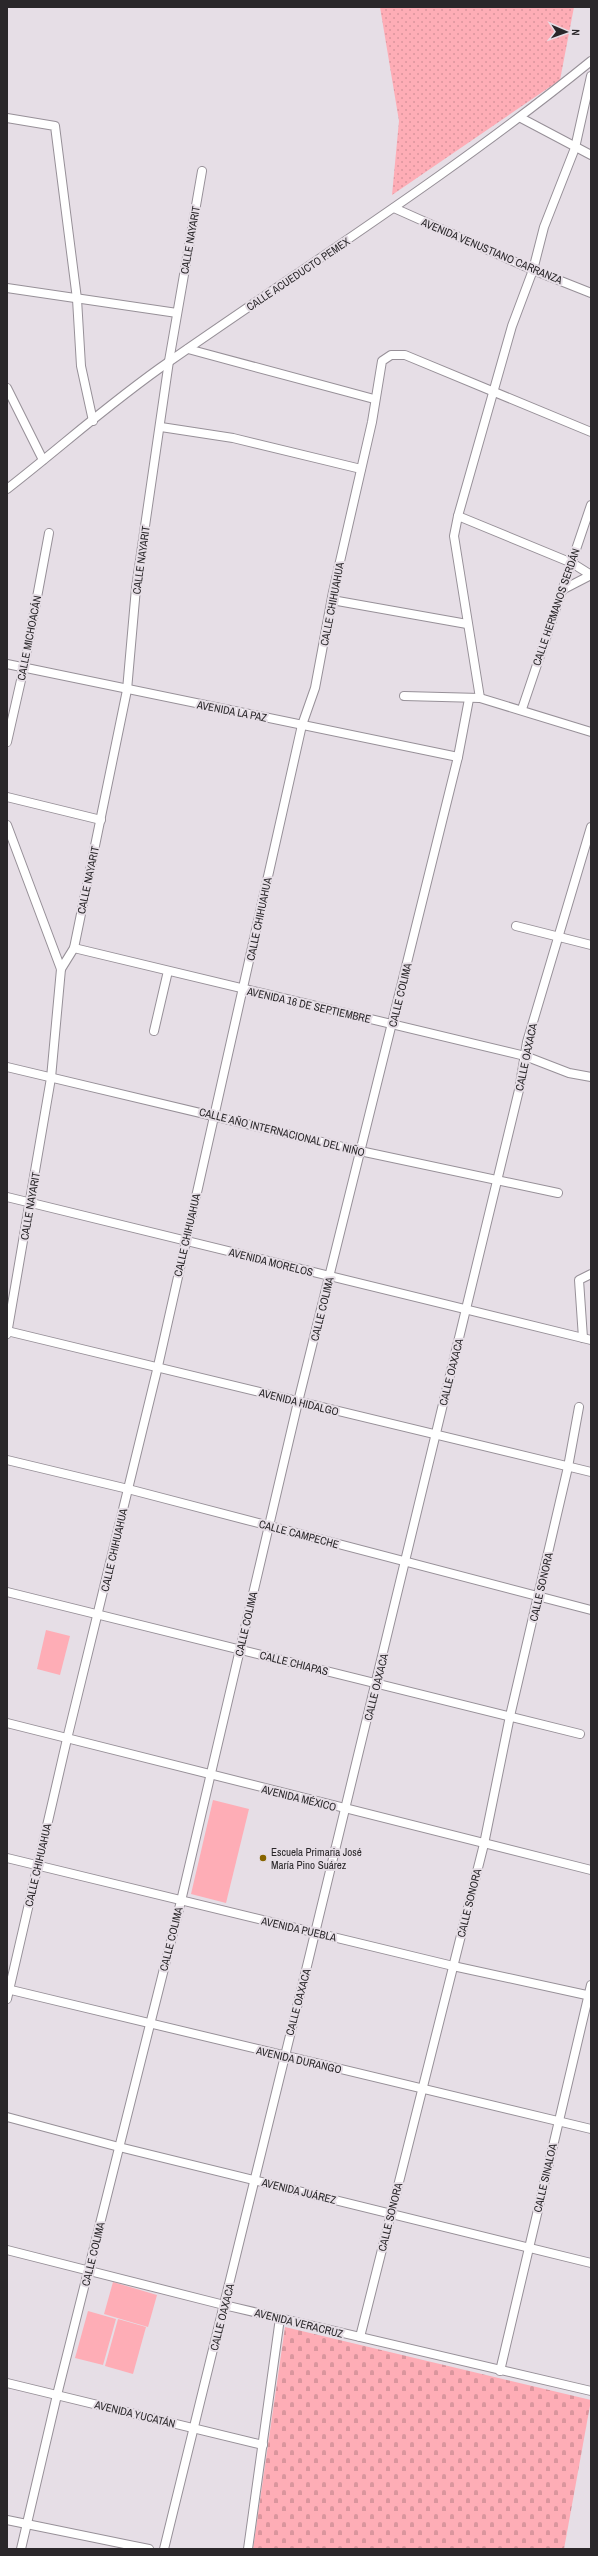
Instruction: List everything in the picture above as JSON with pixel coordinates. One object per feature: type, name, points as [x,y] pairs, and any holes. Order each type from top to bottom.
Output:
[{"type":"street","name":"CALLE ACUEDUCTO PEMEX","points":[[7,489],[169,361],[394,208],[450,166],[521,118],[591,61]]},
{"type":"street","points":[[480,698],[454,536],[458,516],[512,326],[533,270],[544,227],[575,148],[591,76]]},
{"type":"street","points":[[7,118],[55,126],[77,298],[81,366],[94,420]]},
{"type":"street","points":[[521,118],[575,148],[591,155]]},
{"type":"street","name":"CALLE NAYARIT","points":[[74,948],[126,690],[136,588],[161,427],[169,361],[202,171]]},
{"type":"street","name":"AVENIDA VENUSTIANO CARRANZA","points":[[394,208],[533,270],[591,293]]},
{"type":"street","points":[[7,288],[177,313]]},
{"type":"street","points":[[188,349],[374,399]]},
{"type":"street","name":"CALLE CHIHUAHUA","points":[[7,1999],[8,1989],[67,1739],[99,1614],[158,1366],[214,1115],[244,990],[302,725],[315,688],[332,600],[372,422],[374,399],[382,361],[391,355],[406,355],[494,392]]},
{"type":"street","points":[[7,388],[10,400],[43,460]]},
{"type":"street","points":[[494,392],[591,432]]},
{"type":"street","points":[[161,427],[233,438],[361,470]]},
{"type":"street","name":"CALLE HERMANOS SERDÁN","points":[[522,709],[591,505]]},
{"type":"street","points":[[458,516],[572,564],[591,575]]},
{"type":"street","name":"CALLE MICHOACÁN","points":[[7,742],[24,667],[49,533]]},
{"type":"street","points":[[562,590],[591,575]]},
{"type":"street","points":[[332,600],[467,624]]},
{"type":"street","name":"AVENIDA LA PAZ","points":[[7,664],[126,690],[458,756]]},
{"type":"street","points":[[404,696],[469,699],[480,698],[522,709],[591,732]]},
{"type":"street","name":"CALLE COLIMA","points":[[21,2549],[25,2524],[56,2395],[89,2272],[149,2022],[180,1901],[298,1402],[458,756],[469,699]]},
{"type":"street","points":[[7,797],[101,820]]},
{"type":"street","name":"CALLE NAYARIT","points":[[7,825],[61,969],[51,1078],[31,1203],[7,1332]]},
{"type":"street","name":"CALLE OAXACA","points":[[164,2549],[255,2180],[283,2057],[316,1933],[345,1809],[377,1684],[435,1435],[467,1310],[527,1042],[591,827]]},
{"type":"street","points":[[516,926],[591,945]]},
{"type":"street","points":[[61,969],[74,948]]},
{"type":"street","name":"AVENIDA 16 DE SEPTIEMBRE","points":[[74,948],[244,990],[525,1056],[569,1073],[591,1077]]},
{"type":"street","points":[[154,1031],[168,971]]},
{"type":"street","name":"CALLE AÑO INTERNACIONAL DEL NIÑO","points":[[7,1066],[51,1078],[214,1115],[360,1151],[558,1193]]},
{"type":"street","name":"AVENIDA MORELOS","points":[[7,1197],[587,1339]]},
{"type":"street","points":[[587,1339],[579,1280],[591,1274]]},
{"type":"street","name":"AVENIDA HIDALGO","points":[[7,1332],[158,1366],[298,1402],[591,1472]]},
{"type":"street","name":"CALLE SONORA","points":[[360,2337],[484,1844],[510,1716],[568,1467],[579,1407]]},
{"type":"street","name":"CALLE CAMPECHE","points":[[7,1460],[269,1525],[591,1610]]},
{"type":"street","name":"CALLE CHIAPAS","points":[[7,1592],[580,1734]]},
{"type":"street","name":"AVENIDA MÉXICO","points":[[7,1723],[591,1870]]},
{"type":"street","name":"AVENIDA PUEBLA","points":[[7,1858],[453,1966],[590,1996]]},
{"type":"street","name":"CALLE SINALOA","points":[[500,2371],[558,2121],[590,1996],[591,1985]]},
{"type":"street","name":"AVENIDA DURANGO","points":[[8,1989],[149,2022],[283,2057],[591,2129]]},
{"type":"street","name":"AVENIDA JUÁREZ","points":[[7,2117],[119,2147],[591,2263]]},
{"type":"street","name":"AVENIDA VERACRUZ","points":[[7,2250],[224,2305],[500,2371],[591,2391]]},
{"type":"street","points":[[248,2549],[280,2318]]},
{"type":"street","name":"AVENIDA YUCATÁN","points":[[7,2383],[263,2445]]},
{"type":"street","points":[[7,2520],[149,2549]]},
{"type":"green space","points":[[380,7],[574,7],[560,80],[392,195],[399,121]]},
{"type":"green space","points":[[46,1630],[70,1636],[60,1675],[37,1669]]},
{"type":"green space","points":[[213,1800],[249,1809],[226,1903],[191,1894]]},
{"type":"green space","points":[[113,2282],[157,2295],[148,2327],[104,2314]]},
{"type":"green space","points":[[88,2311],[116,2319],[103,2365],[75,2358]]},
{"type":"green space","points":[[118,2319],[146,2327],[133,2374],[105,2366]]},
{"type":"green space","points":[[285,2327],[591,2400],[564,2549],[253,2549]]},
{"type":"place","name":"Escuela Primaria José María Pino Suárez","points":[[263,1858]]}]
